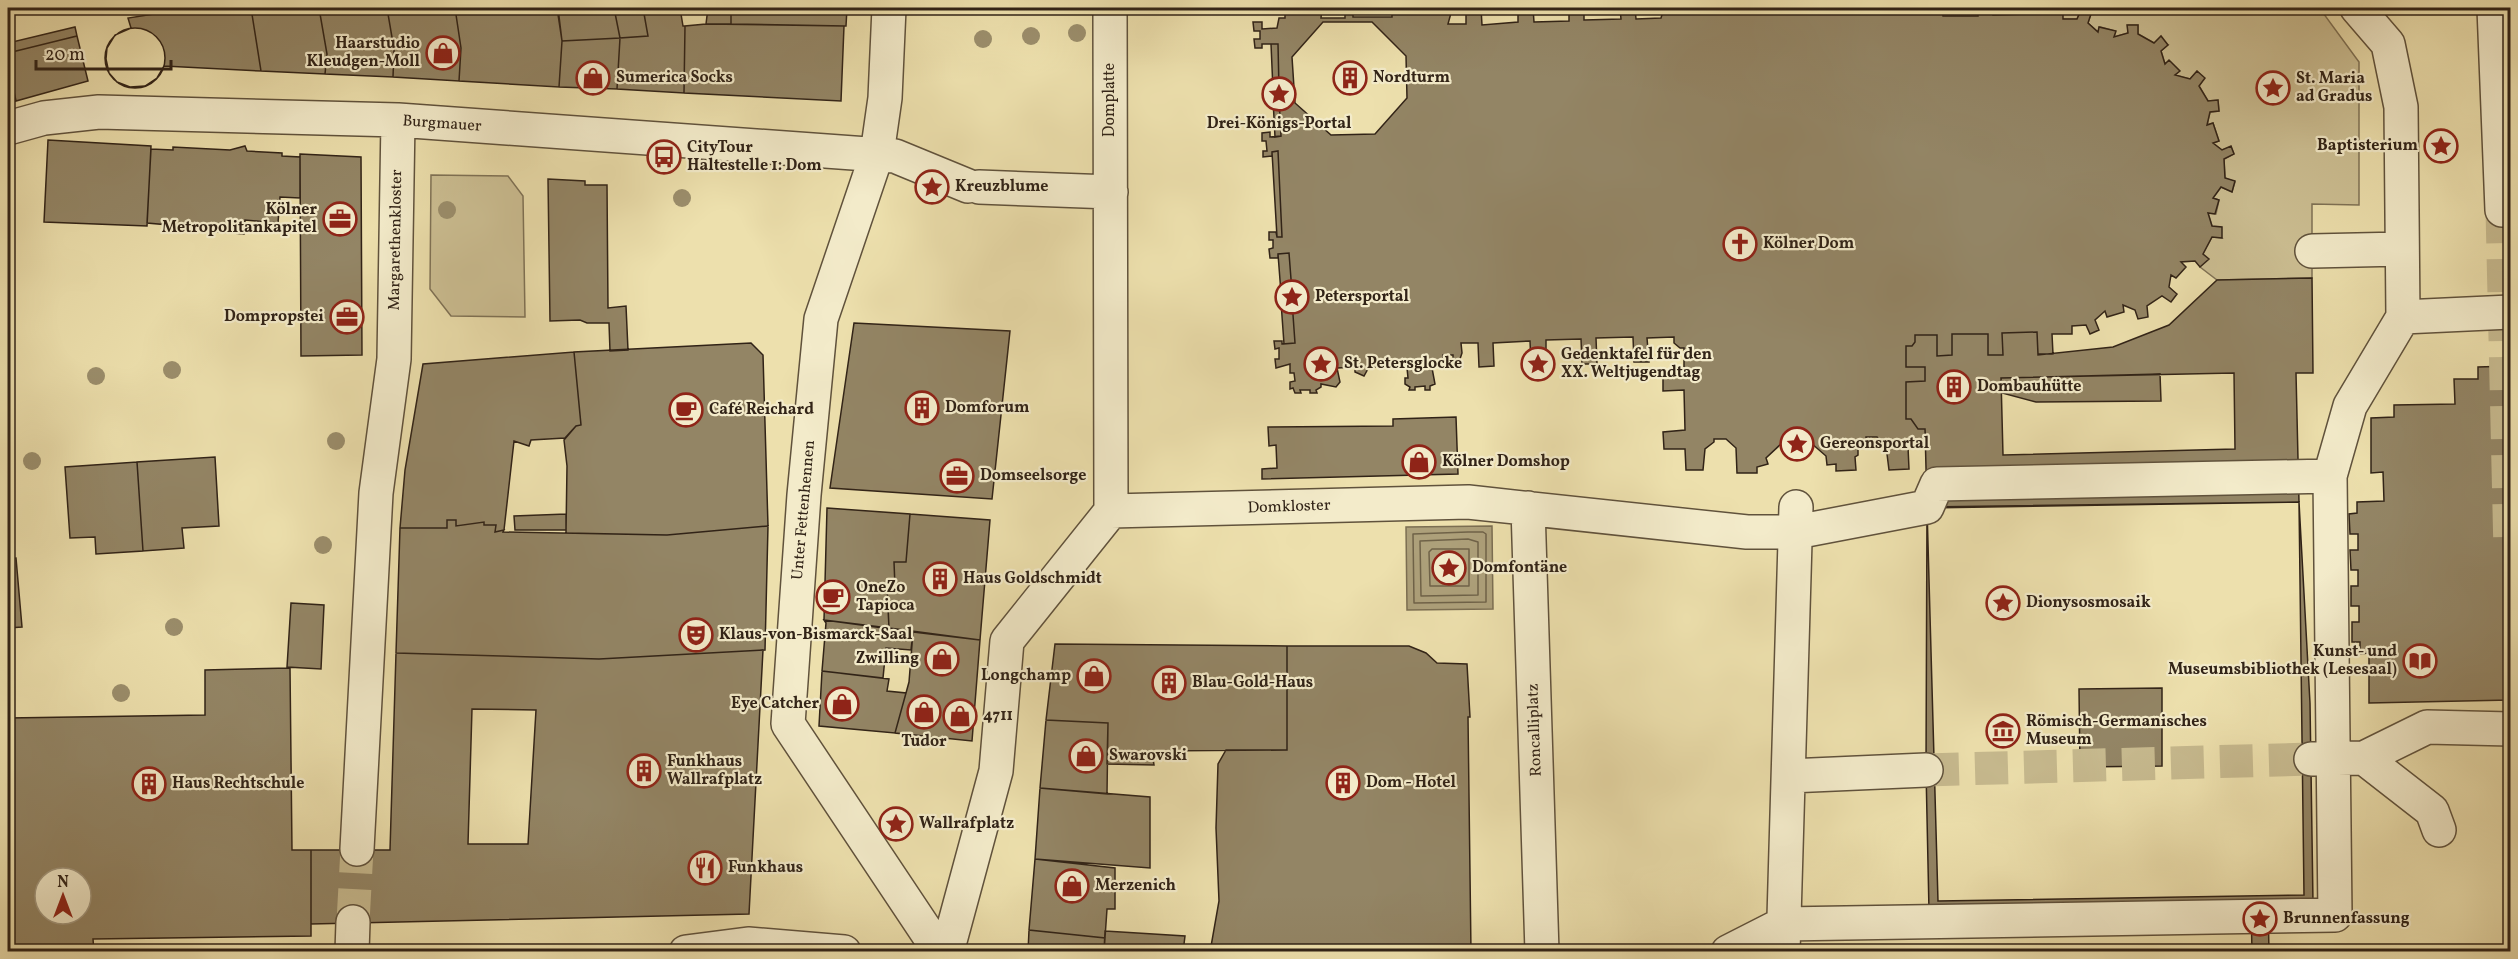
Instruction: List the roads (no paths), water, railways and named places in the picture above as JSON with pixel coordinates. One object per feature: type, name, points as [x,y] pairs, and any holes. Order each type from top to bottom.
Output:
[{"type":"street","name":"Unter Fettenhennen","points":[[889,8],[885,99],[877,154],[832,320],[804,495],[788,723],[940,951]]},
{"type":"street","name":"Domplatte","points":[[1110,8],[1110,512]]},
{"type":"street","points":[[1728,951],[1783,938],[1949,921],[2335,915],[2337,758],[2330,476],[2350,406],[2403,316],[2401,107],[2388,44],[2357,8]]},
{"type":"street","points":[[2494,8],[2505,203]]},
{"type":"street","name":"Burgmauer","points":[[8,128],[44,118],[99,112],[398,120],[877,154],[895,156],[974,186],[1110,192]]},
{"type":"street","name":"Margarethenkloster","points":[[357,849],[376,493],[394,359],[398,120]]},
{"type":"street","points":[[2312,251],[2402,249]]},
{"type":"street","points":[[2403,316],[2511,312]]},
{"type":"street","points":[[1528,508],[1746,532],[1796,519],[1927,507],[1937,484],[2330,476]]},
{"type":"street","name":"Domkloster","points":[[1110,512],[1468,502],[1528,508]]},
{"type":"street","name":"Roncalliplatz","points":[[1528,508],[1542,951]]},
{"type":"street","points":[[947,951],[996,771],[1007,641],[1110,512]]},
{"type":"street","points":[[1783,938],[1790,776],[1796,519]]},
{"type":"street","points":[[2337,758],[2427,727],[2511,729]]},
{"type":"street","points":[[2337,758],[2432,811],[2439,830]]},
{"type":"street","points":[[1790,776],[1926,770]]},
{"type":"street","points":[[686,951],[748,944],[844,951]]},
{"type":"water","name":"Domfontäne","points":[[1492,526],[1493,609],[1407,610],[1406,527]]},
{"type":"tunnel","points":[[2502,210],[2510,552]]},
{"type":"tunnel","points":[[1926,770],[2311,759]]},
{"type":"tunnel","points":[[353,922],[357,849]]},
{"type":"place","name":"Haarstudio Kleudgen-Moll","points":[[443,53]]},
{"type":"place","name":"Sumerica Socks","points":[[593,78]]},
{"type":"place","name":"Nordturm","points":[[1350,78]]},
{"type":"place","name":"St. Maria ad Gradus","points":[[2273,88]]},
{"type":"place","name":"Drei-Königs-Portal","points":[[1279,94]]},
{"type":"place","name":"Baptisterium","points":[[2441,146]]},
{"type":"place","name":"CityTour Haltestelle 1: Dom","points":[[664,157]]},
{"type":"place","name":"Kreuzblume","points":[[932,187]]},
{"type":"place","name":"Kölner Metropolitankapitel","points":[[340,219]]},
{"type":"place","name":"Kölner Dom","points":[[1740,244]]},
{"type":"place","name":"Petersportal","points":[[1292,297]]},
{"type":"place","name":"Dompropstei","points":[[347,317]]},
{"type":"place","name":"St. Petersglocke","points":[[1321,364]]},
{"type":"place","name":"Gedenktafel für den XX. Weltjugendtag","points":[[1538,364]]},
{"type":"place","name":"Dombauhütte","points":[[1954,387]]},
{"type":"place","name":"Domforum","points":[[922,408]]},
{"type":"place","name":"Café Reichard","points":[[686,410]]},
{"type":"place","name":"Gereonsportal","points":[[1797,444]]},
{"type":"place","name":"Kölner Domshop","points":[[1419,462]]},
{"type":"place","name":"Domseelsorge","points":[[957,476]]},
{"type":"place","name":"Domfontäne","points":[[1449,568]]},
{"type":"place","name":"Haus Goldschmidt","points":[[940,579]]},
{"type":"place","name":"OneZo Tapioca","points":[[833,597]]},
{"type":"place","name":"Dionysosmosaik","points":[[2003,603]]},
{"type":"place","name":"Klaus-von-Bismarck-Saal","points":[[696,635]]},
{"type":"place","name":"Zwilling","points":[[942,659]]},
{"type":"place","name":"Kunst- und Museumsbibliothek (Lesesaal)","points":[[2420,661]]},
{"type":"place","name":"Longchamp","points":[[1094,676]]},
{"type":"place","name":"Blau-Gold-Haus","points":[[1169,683]]},
{"type":"place","name":"Eye Catcher","points":[[842,704]]},
{"type":"place","name":"Tudor","points":[[924,712]]},
{"type":"place","name":"4711","points":[[960,716]]},
{"type":"place","name":"Römisch-Germanisches Museum","points":[[2003,731]]},
{"type":"place","name":"Swarovski","points":[[1086,756]]},
{"type":"place","name":"Funkhaus Wallrafplatz","points":[[644,771]]},
{"type":"place","name":"Dom - Hotel","points":[[1343,783]]},
{"type":"place","name":"Haus Rechtschule","points":[[149,784]]},
{"type":"place","name":"Wallrafplatz","points":[[896,824]]},
{"type":"place","name":"Funkhaus","points":[[705,868]]},
{"type":"place","name":"Merzenich","points":[[1072,886]]},
{"type":"place","name":"Brunnenfassung","points":[[2260,919]]}]
